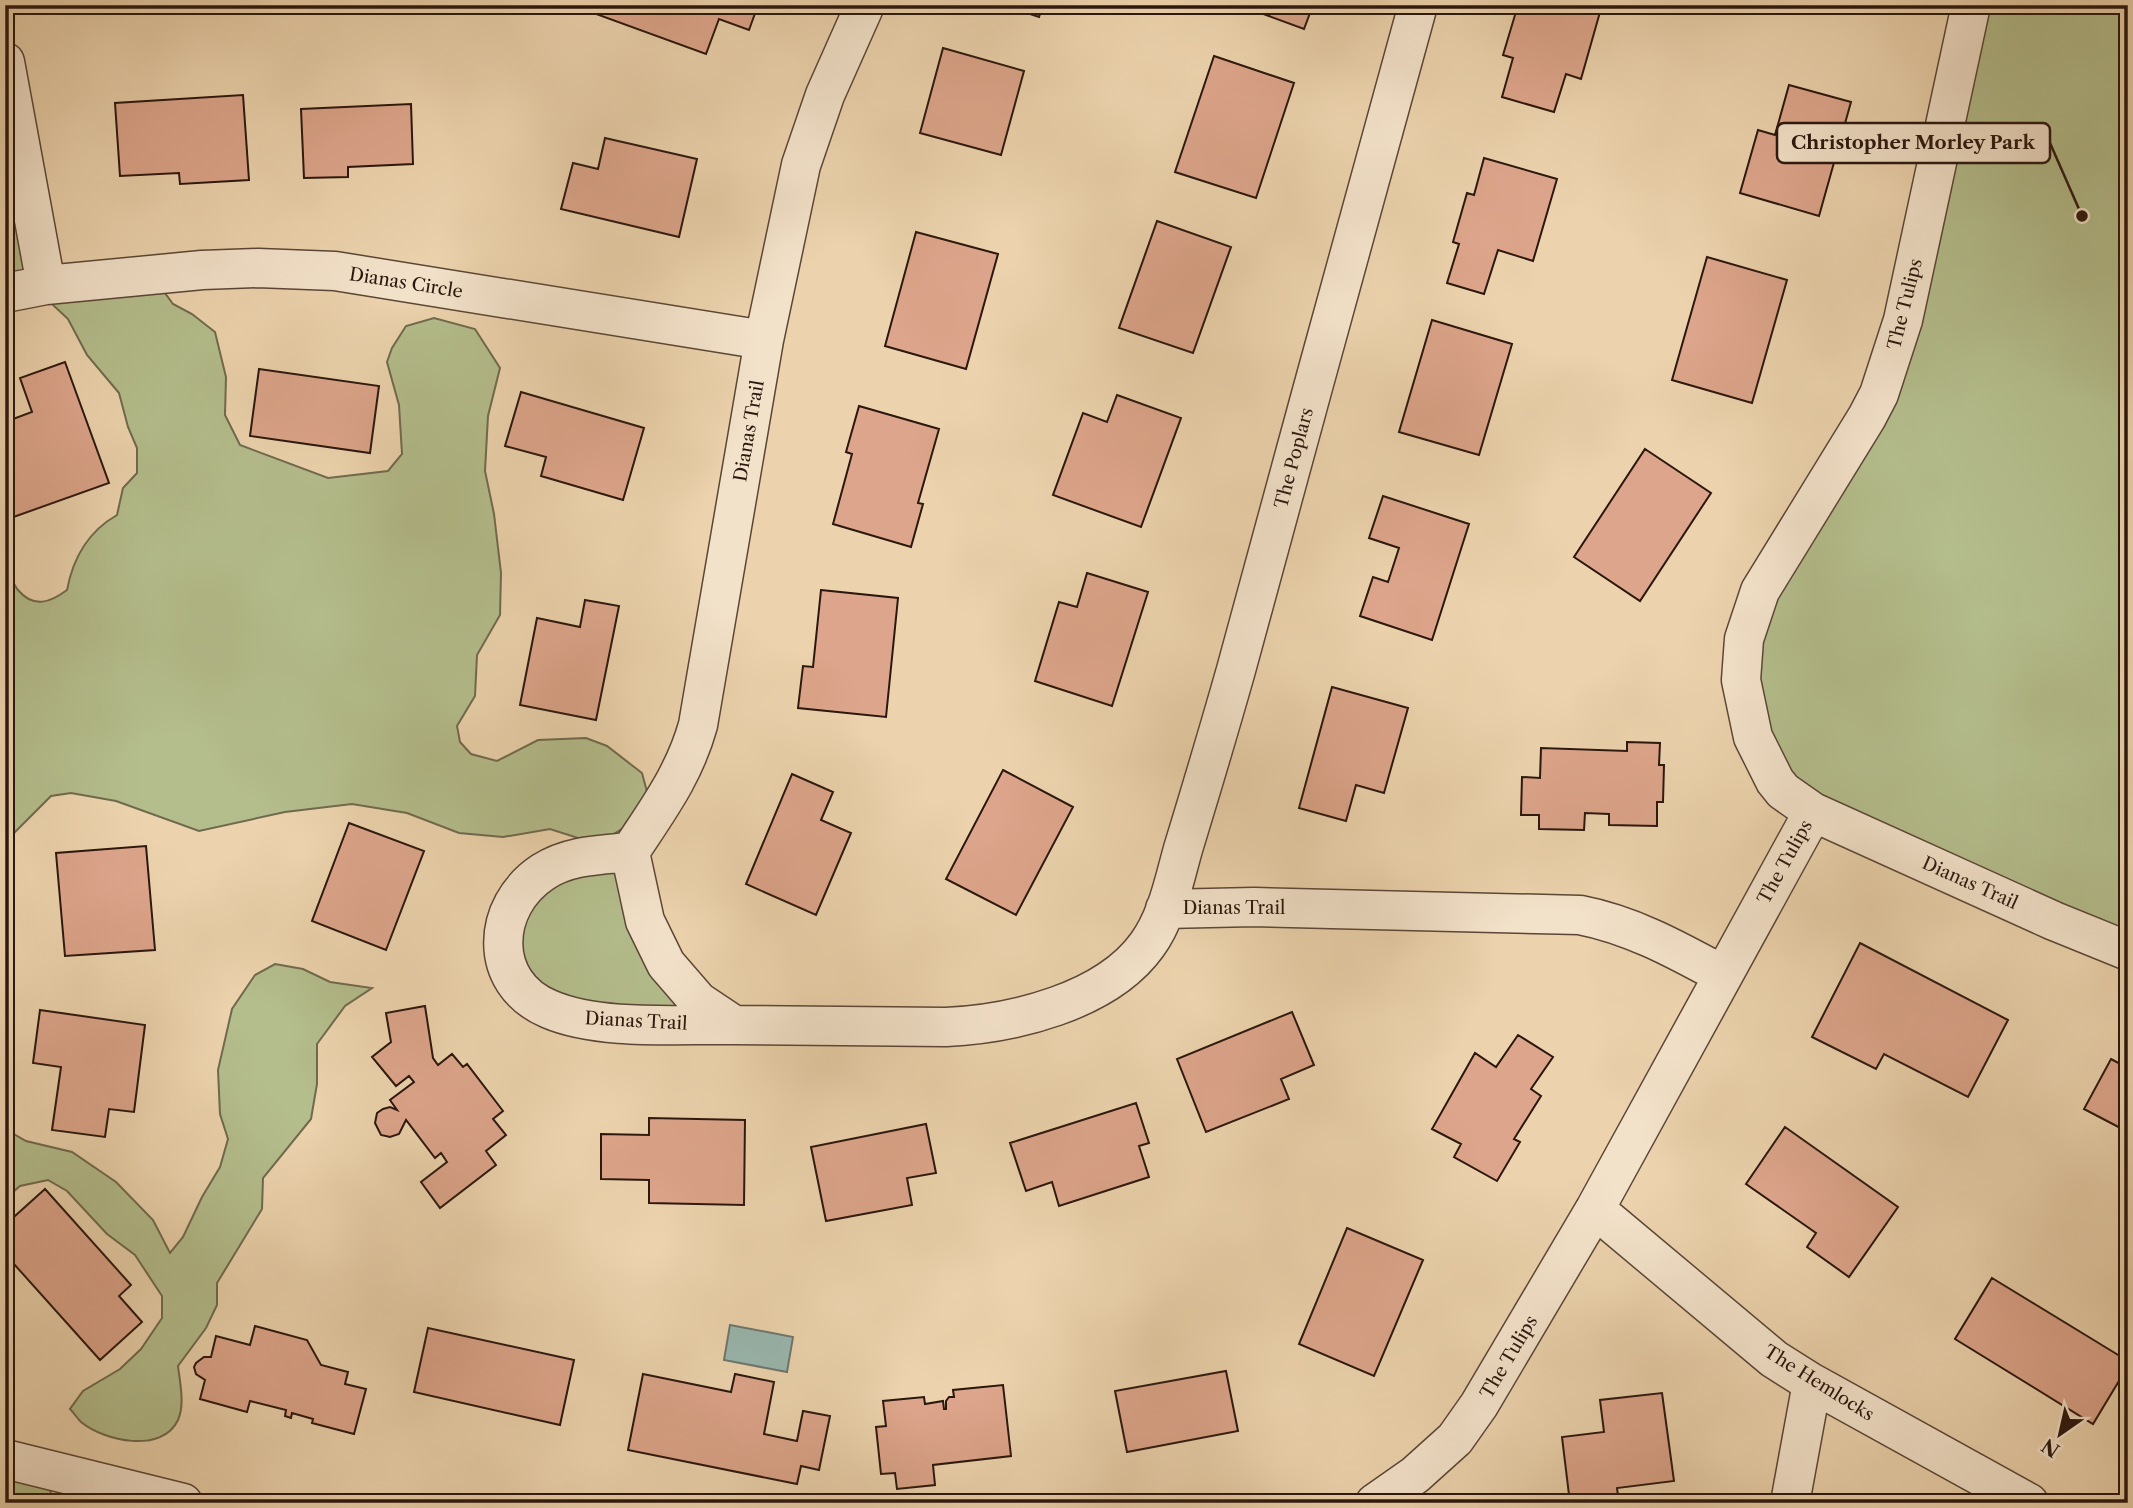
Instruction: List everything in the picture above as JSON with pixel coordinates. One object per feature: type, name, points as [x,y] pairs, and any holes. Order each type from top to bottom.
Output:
[{"type":"street","name":"Dianas Trail","points":[[734,1025],[698,1001],[666,964],[645,921],[630,852],[681,774],[691,752],[698,725],[764,340],[801,165],[825,96],[865,5]]},
{"type":"street","name":"The Poplars","points":[[1165,909],[1217,738],[1418,5]]},
{"type":"street","name":"The Tulips","points":[[1375,1503],[1415,1475],[1455,1439],[1506,1362],[1595,1209],[1813,812],[1783,791],[1775,781],[1753,737],[1741,680],[1744,639],[1760,590],[1867,417],[1889,369],[1903,320],[1972,5]]},
{"type":"street","points":[[5,62],[46,285]]},
{"type":"street","name":"Dianas Circle","points":[[5,293],[46,285],[202,270],[258,268],[335,271],[764,340]]},
{"type":"street","name":"Dianas Trail","points":[[1813,812],[2054,921],[2128,951]]},
{"type":"street","name":"Dianas Trail","points":[[630,852],[584,856],[545,870],[530,881],[509,909],[504,926],[505,959],[522,991],[534,1002],[571,1016],[604,1022],[946,1027],[980,1025],[1019,1018],[1065,1002],[1108,981],[1146,946],[1165,909],[1268,907],[1580,915],[1633,929],[1723,975]]},
{"type":"street","name":"The Hemlocks","points":[[1595,1209],[1774,1359],[1812,1383],[2029,1503]]},
{"type":"street","points":[[1790,1503],[1812,1383]]},
{"type":"street","points":[[5,1459],[183,1503]]},
{"type":"green space","points":[[1972,5],[2128,5],[2128,951],[1783,791],[1744,639],[1867,417]]},
{"type":"green space","points":[[5,114],[56,264],[162,289],[173,304],[192,314],[215,332],[226,377],[225,415],[240,445],[328,478],[388,471],[402,454],[399,405],[387,362],[392,348],[406,326],[434,318],[475,329],[500,368],[488,416],[485,471],[494,514],[501,573],[500,615],[477,655],[475,696],[457,726],[460,742],[471,754],[497,761],[538,740],[586,738],[607,746],[642,773],[649,799],[636,820],[609,837],[578,838],[550,829],[503,837],[459,833],[407,813],[352,804],[285,812],[199,831],[116,801],[71,793],[51,796],[5,842],[5,572],[24,596],[36,602],[55,598],[67,590],[73,567],[90,537],[117,515],[123,488],[137,473],[137,448],[119,393],[87,355],[68,319],[34,287],[5,293]]},
{"type":"green space","points":[[630,852],[645,921],[734,1025],[522,991],[518,895]]},
{"type":"green space","points":[[275,964],[303,969],[330,982],[372,988],[345,1006],[317,1044],[317,1084],[311,1119],[263,1178],[262,1209],[217,1283],[217,1305],[206,1328],[178,1366],[182,1400],[178,1420],[170,1431],[159,1437],[146,1441],[118,1439],[91,1429],[70,1409],[83,1391],[120,1369],[141,1349],[162,1318],[162,1296],[135,1255],[107,1234],[67,1191],[48,1180],[20,1186],[5,1199],[5,1129],[26,1141],[72,1152],[116,1182],[153,1220],[170,1253],[183,1237],[220,1167],[228,1139],[220,1114],[218,1070],[232,1009],[255,975]]},
{"type":"green space","points":[[5,1437],[23,1448],[44,1471],[51,1490],[51,1500],[48,1503],[5,1503]]},
{"type":"water","points":[[730,1325],[793,1337],[787,1372],[724,1360]]},
{"type":"building","points":[[458,5],[486,5],[484,12]]},
{"type":"building","points":[[599,5],[758,5],[749,30],[719,19],[706,54],[596,14]]},
{"type":"building","points":[[1002,5],[1043,5],[1039,17]]},
{"type":"building","points":[[1239,5],[1313,5],[1304,29]]},
{"type":"building","points":[[1518,5],[1602,5],[1581,79],[1566,74],[1554,112],[1502,97],[1513,58],[1503,55]]},
{"type":"building","points":[[943,48],[1024,71],[1001,155],[920,133]]},
{"type":"building","points":[[1214,56],[1294,83],[1256,198],[1175,172]]},
{"type":"building","points":[[1789,85],[1851,102],[1819,216],[1740,193],[1758,130],[1775,135]]},
{"type":"building","points":[[243,95],[249,180],[180,184],[179,173],[120,176],[115,103]]},
{"type":"building","points":[[411,104],[413,164],[348,167],[348,177],[304,178],[301,109]]},
{"type":"building","points":[[605,138],[697,159],[679,237],[561,209],[573,163],[598,169]]},
{"type":"building","points":[[1484,158],[1557,179],[1533,261],[1498,250],[1484,294],[1447,283],[1459,244],[1453,242],[1467,193],[1474,195]]},
{"type":"building","points":[[1157,221],[1231,247],[1193,353],[1119,328]]},
{"type":"building","points":[[916,232],[998,254],[966,369],[885,346]]},
{"type":"building","points":[[1707,257],[1787,280],[1752,403],[1672,380]]},
{"type":"building","points":[[1432,320],[1512,344],[1479,455],[1399,432]]},
{"type":"building","points":[[65,362],[109,483],[5,520],[5,422],[32,412],[20,378]]},
{"type":"building","points":[[259,369],[379,386],[370,453],[250,436]]},
{"type":"building","points":[[521,392],[644,428],[623,500],[541,476],[546,457],[505,446]]},
{"type":"building","points":[[1117,395],[1181,418],[1141,527],[1053,495],[1083,413],[1107,422]]},
{"type":"building","points":[[859,406],[939,429],[918,503],[923,504],[911,547],[833,524],[852,454],[846,452]]},
{"type":"building","points":[[1645,449],[1711,493],[1640,601],[1574,557]]},
{"type":"building","points":[[1383,496],[1469,524],[1432,640],[1360,616],[1373,577],[1388,582],[1399,548],[1369,538]]},
{"type":"building","points":[[1087,573],[1148,592],[1112,706],[1035,681],[1059,602],[1077,607]]},
{"type":"building","points":[[821,590],[898,598],[886,717],[798,708],[803,666],[813,667]]},
{"type":"building","points":[[585,600],[619,606],[596,720],[520,705],[537,618],[580,627]]},
{"type":"building","points":[[1332,687],[1408,708],[1384,793],[1356,785],[1346,821],[1299,808]]},
{"type":"building","points":[[1627,742],[1660,743],[1659,765],[1664,765],[1663,802],[1657,802],[1657,826],[1609,825],[1609,814],[1585,813],[1584,830],[1539,829],[1539,815],[1521,815],[1522,777],[1540,778],[1541,748],[1627,751]]},
{"type":"building","points":[[1003,770],[1073,807],[1016,915],[946,879]]},
{"type":"building","points":[[792,774],[833,792],[821,820],[851,833],[816,915],[746,884]]},
{"type":"building","points":[[349,823],[424,851],[386,950],[312,921]]},
{"type":"building","points":[[146,846],[155,950],[65,956],[56,853]]},
{"type":"building","points":[[1860,943],[2008,1020],[1968,1097],[1884,1054],[1876,1069],[1812,1037]]},
{"type":"building","points":[[425,1006],[433,1058],[438,1065],[452,1054],[463,1067],[467,1064],[503,1111],[493,1119],[506,1135],[486,1151],[496,1165],[440,1208],[421,1182],[447,1162],[441,1153],[435,1158],[406,1120],[399,1134],[390,1137],[381,1135],[375,1123],[377,1113],[383,1109],[390,1107],[397,1110],[390,1100],[414,1082],[409,1076],[396,1086],[372,1057],[391,1042],[386,1013]]},
{"type":"building","points":[[40,1010],[145,1025],[134,1112],[109,1109],[105,1137],[52,1130],[61,1067],[33,1063]]},
{"type":"building","points":[[1292,1012],[1314,1065],[1281,1079],[1289,1099],[1206,1132],[1177,1059]]},
{"type":"building","points":[[1518,1035],[1553,1057],[1531,1089],[1541,1096],[1514,1139],[1520,1142],[1497,1181],[1454,1157],[1461,1144],[1432,1129],[1475,1053],[1496,1067]]},
{"type":"building","points":[[2111,1059],[2128,1068],[2128,1132],[2084,1109]]},
{"type":"building","points":[[1136,1103],[1149,1143],[1139,1146],[1149,1177],[1059,1206],[1052,1182],[1026,1191],[1010,1143]]},
{"type":"building","points":[[649,1118],[745,1120],[744,1205],[649,1203],[649,1180],[601,1179],[601,1134],[649,1135]]},
{"type":"building","points":[[926,1124],[936,1173],[907,1178],[912,1205],[826,1221],[811,1147]]},
{"type":"building","points":[[1785,1127],[1898,1207],[1849,1277],[1807,1247],[1816,1233],[1746,1184]]},
{"type":"building","points":[[45,1189],[131,1285],[119,1296],[142,1322],[100,1360],[5,1254],[5,1225]]},
{"type":"building","points":[[1347,1228],[1423,1260],[1374,1376],[1299,1344]]},
{"type":"building","points":[[1992,1278],[2128,1361],[2128,1366],[2093,1424],[1955,1339]]},
{"type":"building","points":[[255,1326],[307,1340],[321,1365],[348,1372],[345,1384],[366,1389],[354,1434],[312,1423],[313,1419],[292,1413],[291,1418],[285,1416],[286,1410],[250,1401],[247,1412],[200,1399],[205,1380],[196,1374],[194,1367],[204,1357],[211,1357],[216,1336],[250,1345]]},
{"type":"building","points":[[428,1328],[574,1360],[560,1425],[414,1392]]},
{"type":"building","points":[[1226,1371],[1238,1431],[1127,1452],[1115,1391]]},
{"type":"building","points":[[643,1374],[731,1392],[735,1374],[774,1382],[764,1434],[797,1441],[803,1411],[830,1416],[819,1470],[801,1466],[797,1484],[628,1450]]},
{"type":"building","points":[[1003,1385],[1011,1456],[933,1465],[935,1485],[897,1489],[895,1473],[881,1474],[876,1427],[886,1426],[883,1401],[924,1397],[925,1404],[943,1401],[946,1409],[946,1401],[949,1397],[954,1397],[953,1390]]},
{"type":"building","points":[[1662,1393],[1674,1481],[1617,1488],[1619,1503],[1570,1503],[1562,1437],[1604,1432],[1600,1400]]},
{"type":"place","name":"Christopher Morley Park","points":[[2082,216]]}]
